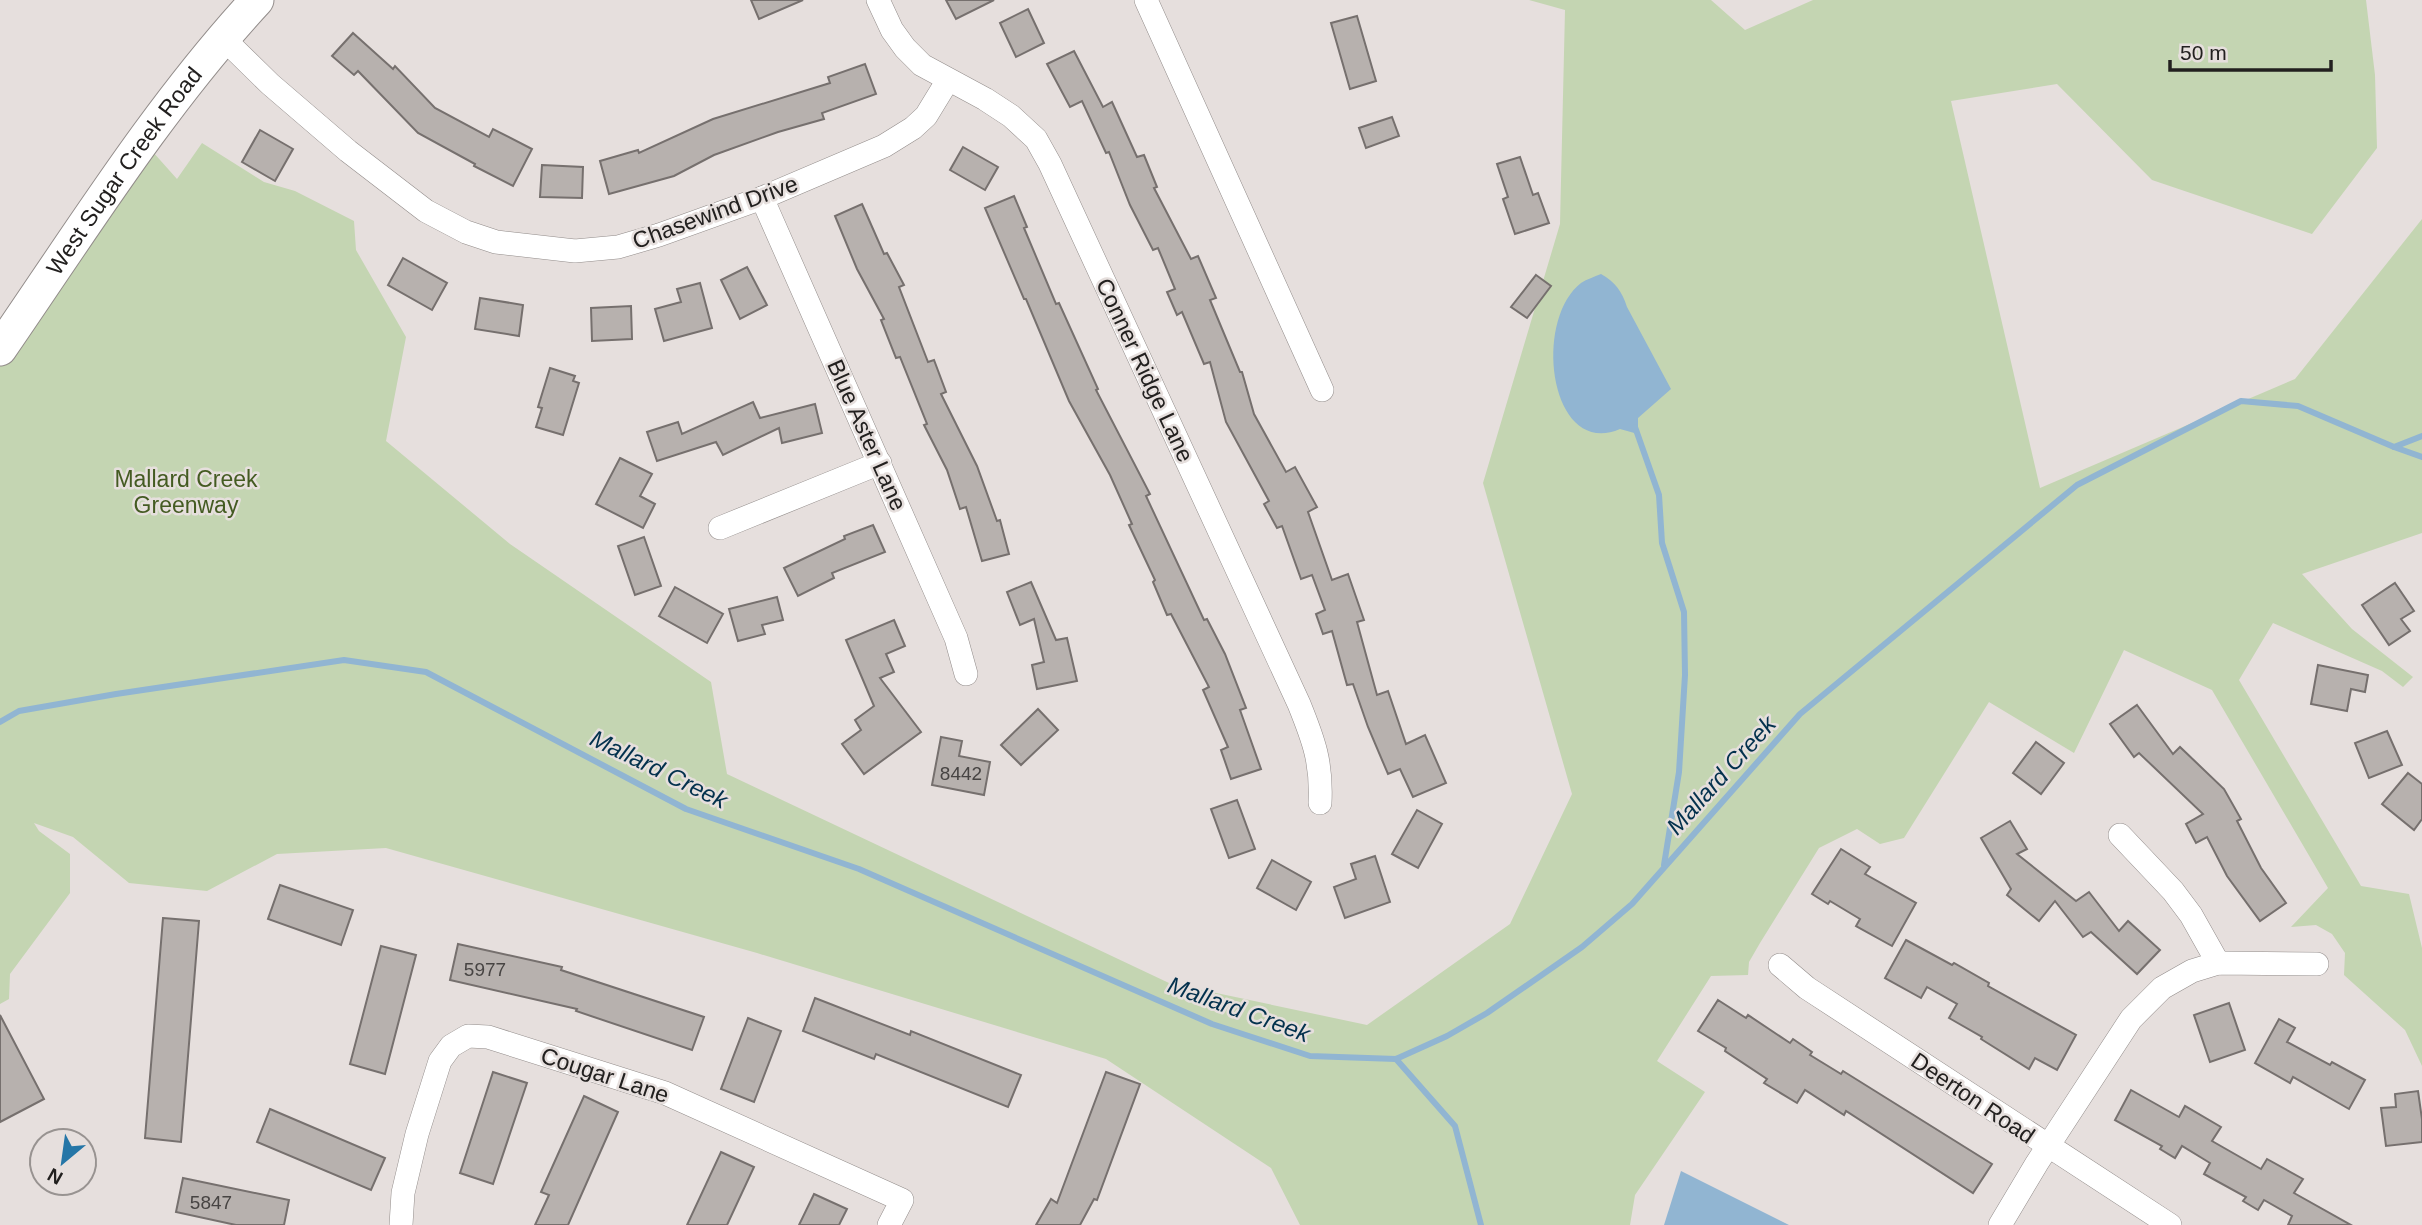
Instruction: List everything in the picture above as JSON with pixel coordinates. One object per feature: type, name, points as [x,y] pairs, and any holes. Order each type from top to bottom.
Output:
[{"type":"main road","name":"West Sugar Creek Road","points":[[0,349],[166,111],[223,38],[257,0]]},
{"type":"street","name":"Conner Ridge Lane","points":[[878,0],[892,30],[922,65],[1011,116],[1036,139],[1051,164],[1299,704],[1317,748],[1321,781],[1320,803]]},
{"type":"street","points":[[1146,0],[1322,390]]},
{"type":"street","name":"Chasewind Drive","points":[[223,38],[270,84],[390,185],[426,211],[466,232],[496,242],[575,251],[618,247],[659,235],[762,198],[884,146],[914,128],[926,116],[948,80]]},
{"type":"street","name":"Blue Aster Lane","points":[[762,198],[956,638],[966,674]]},
{"type":"street","points":[[720,528],[880,463]]},
{"type":"street","points":[[2120,835],[2173,891],[2191,915],[2218,963]]},
{"type":"street","points":[[2000,1225],[2047,1147],[2131,1019],[2162,988],[2192,971],[2218,963],[2316,964]]},
{"type":"street","name":"Deerton Road","points":[[1780,965],[1807,988],[2170,1225]]},
{"type":"street","name":"Cougar Lane","points":[[401,1225],[403,1193],[430,1088],[440,1061],[451,1046],[468,1036],[488,1037],[652,1089],[811,1157],[902,1200],[889,1225]]},
{"type":"green space","name":"Mallard Creek Greenway","points":[[1529,0],[1711,0],[1745,30],[1813,0],[2366,0],[2375,75],[2377,148],[2312,234],[2152,180],[2057,84],[1951,101],[2040,488],[2295,379],[2422,219],[2422,533],[2302,574],[2352,629],[2413,677],[2403,687],[2382,671],[2273,623],[2239,680],[2361,886],[2409,894],[2422,948],[2422,1066],[2405,1030],[2344,975],[2345,953],[2332,934],[2316,925],[2291,927],[2328,888],[2212,690],[2124,650],[2074,753],[1989,702],[1904,838],[1880,844],[1857,829],[1819,848],[1749,962],[1748,975],[1711,976],[1657,1061],[1705,1092],[1635,1195],[1630,1225],[1300,1225],[1271,1168],[1106,1059],[757,953],[386,848],[277,854],[207,891],[129,883],[73,837],[34,823],[39,831],[70,854],[70,893],[10,974],[9,999],[0,1004],[0,349],[144,142],[177,179],[202,143],[264,182],[295,191],[354,221],[356,250],[406,337],[386,441],[510,544],[711,682],[727,774],[1169,983],[1367,1025],[1510,924],[1572,794],[1483,483],[1560,224],[1565,10]]},
{"type":"water","points":[[1601,274],[1620,292],[1671,389],[1638,418],[1638,434],[1620,429],[1596,433],[1577,424],[1564,406],[1556,382],[1553,354],[1557,326],[1566,301],[1581,283]]},
{"type":"water","points":[[1681,1171],[1789,1225],[1664,1225]]},
{"type":"building","points":[[751,0],[803,0],[759,19]]},
{"type":"building","points":[[946,0],[994,0],[956,19]]},
{"type":"building","points":[[1028,9],[1044,43],[1016,57],[1000,23]]},
{"type":"building","points":[[1357,16],[1376,81],[1350,89],[1331,23]]},
{"type":"building","points":[[353,33],[393,69],[395,66],[435,108],[489,137],[493,129],[532,149],[513,186],[418,133],[358,71],[354,75],[332,56]]},
{"type":"building","points":[[1074,51],[1103,107],[1112,102],[1137,157],[1144,155],[1157,187],[1154,188],[1191,259],[1198,256],[1216,298],[1210,300],[1242,372],[1254,414],[1286,472],[1295,467],[1317,507],[1308,512],[1332,580],[1348,574],[1364,620],[1357,622],[1377,695],[1388,691],[1406,744],[1425,735],[1446,783],[1413,797],[1400,769],[1388,774],[1353,684],[1347,685],[1332,631],[1323,634],[1316,614],[1325,610],[1312,575],[1301,579],[1282,526],[1277,528],[1264,504],[1269,501],[1226,422],[1210,362],[1204,364],[1182,312],[1177,315],[1167,292],[1175,289],[1158,248],[1153,250],[1130,205],[1109,152],[1106,153],[1082,101],[1070,107],[1047,64]]},
{"type":"building","points":[[865,64],[876,94],[822,113],[824,119],[714,155],[674,176],[609,194],[600,161],[638,150],[639,153],[713,119],[830,83],[828,77]]},
{"type":"building","points":[[1392,117],[1399,136],[1366,148],[1359,128]]},
{"type":"building","points":[[260,130],[293,149],[275,181],[242,162]]},
{"type":"building","points":[[963,147],[998,167],[985,190],[950,170]]},
{"type":"building","points":[[1520,157],[1533,195],[1538,193],[1549,223],[1515,234],[1503,199],[1508,197],[1497,164]]},
{"type":"building","points":[[542,165],[583,167],[582,198],[540,197]]},
{"type":"building","points":[[1014,196],[1027,227],[1024,228],[1056,304],[1059,303],[1098,389],[1096,390],[1150,494],[1146,496],[1204,620],[1207,619],[1225,654],[1246,708],[1240,710],[1261,769],[1231,779],[1221,750],[1228,747],[1203,690],[1209,687],[1171,614],[1167,615],[1110,475],[1069,401],[1024,299],[985,208]]},
{"type":"building","points":[[862,204],[884,254],[887,253],[904,285],[899,287],[928,362],[934,360],[946,392],[941,394],[977,466],[997,521],[1000,520],[1009,554],[982,561],[966,507],[960,509],[947,470],[924,425],[927,424],[900,357],[896,358],[881,320],[884,319],[857,269],[835,216]]},
{"type":"building","points":[[403,258],[447,283],[432,310],[388,285]]},
{"type":"building","points":[[747,267],[767,305],[740,319],[721,280]]},
{"type":"building","points":[[1536,275],[1551,286],[1527,318],[1511,307]]},
{"type":"building","points":[[700,283],[712,328],[664,341],[655,309],[681,302],[677,289]]},
{"type":"building","points":[[480,298],[523,305],[519,336],[475,329]]},
{"type":"building","points":[[631,306],[632,339],[592,341],[591,308]]},
{"type":"building","points":[[550,368],[575,376],[573,381],[579,383],[563,435],[536,427],[542,408],[538,407]]},
{"type":"building","points":[[753,402],[760,418],[815,404],[822,433],[782,443],[779,428],[723,455],[716,442],[657,461],[647,432],[678,422],[682,434]]},
{"type":"building","points":[[620,458],[652,474],[640,496],[655,504],[643,528],[596,504]]},
{"type":"building","points":[[873,525],[885,552],[832,573],[834,578],[798,596],[784,568],[845,539],[844,536]]},
{"type":"building","points":[[644,537],[661,586],[635,595],[618,546]]},
{"type":"building","points":[[1031,582],[1056,640],[1067,638],[1077,681],[1037,689],[1032,665],[1044,662],[1034,619],[1020,625],[1007,592]]},
{"type":"building","points":[[2395,583],[2414,611],[2401,619],[2410,631],[2389,645],[2362,605]]},
{"type":"building","points":[[675,587],[723,614],[707,643],[659,616]]},
{"type":"building","points":[[777,597],[783,620],[762,625],[765,634],[738,641],[729,609]]},
{"type":"building","points":[[894,620],[905,646],[886,654],[894,672],[880,678],[921,732],[864,774],[842,744],[861,730],[855,720],[874,706],[846,640]]},
{"type":"building","points":[[2318,665],[2368,675],[2365,692],[2351,689],[2347,711],[2311,704]]},
{"type":"building","points":[[2137,705],[2173,754],[2180,747],[2224,789],[2241,819],[2237,821],[2261,868],[2286,903],[2260,921],[2227,876],[2207,837],[2196,843],[2186,824],[2203,814],[2139,753],[2134,757],[2110,724]]},
{"type":"building","points":[[1038,709],[1058,730],[1021,765],[1001,745]]},
{"type":"building","points":[[2387,731],[2402,765],[2369,778],[2355,743]]},
{"type":"building","points":[[941,737],[962,741],[959,756],[990,762],[984,795],[932,785]]},
{"type":"building","points":[[2036,742],[2064,763],[2041,794],[2013,773]]},
{"type":"building","points":[[2408,773],[2422,784],[2422,819],[2414,830],[2382,804]]},
{"type":"building","points":[[1237,800],[1255,849],[1229,858],[1211,809]]},
{"type":"building","points":[[1417,810],[1442,824],[1418,868],[1392,854]]},
{"type":"building","points":[[2010,821],[2027,849],[2017,854],[2076,901],[2089,892],[2119,931],[2128,921],[2160,950],[2137,974],[2091,932],[2083,937],[2055,901],[2039,921],[2007,895],[2011,889],[1981,838]]},
{"type":"building","points":[[1841,849],[1870,867],[1865,874],[1916,903],[1892,946],[1856,926],[1860,919],[1830,901],[1828,904],[1812,894]]},
{"type":"building","points":[[1375,856],[1390,902],[1345,918],[1334,887],[1356,879],[1351,864]]},
{"type":"building","points":[[1272,860],[1311,882],[1296,910],[1257,888]]},
{"type":"building","points":[[280,885],[353,910],[341,945],[268,919]]},
{"type":"building","points":[[163,918],[199,921],[181,1142],[145,1138]]},
{"type":"building","points":[[1906,940],[1952,965],[1954,963],[1989,983],[1988,986],[2076,1035],[2057,1070],[2035,1058],[2029,1069],[1949,1018],[1957,1004],[1927,987],[1921,998],[1885,978]]},
{"type":"building","points":[[458,944],[562,967],[561,970],[704,1017],[692,1050],[576,1011],[577,1009],[450,980]]},
{"type":"building","points":[[381,946],[416,955],[385,1074],[350,1064]]},
{"type":"building","points":[[815,998],[910,1035],[911,1031],[1021,1075],[1008,1107],[876,1054],[874,1059],[803,1031]]},
{"type":"building","points":[[1718,1000],[1746,1018],[1748,1015],[1790,1043],[1793,1039],[1812,1052],[1810,1055],[1841,1074],[1843,1071],[1992,1164],[1973,1193],[1846,1111],[1844,1115],[1805,1090],[1797,1103],[1764,1083],[1767,1079],[1698,1031]]},
{"type":"building","points":[[2229,1003],[2245,1050],[2210,1062],[2194,1015]]},
{"type":"building","points":[[0,1015],[44,1099],[0,1122]]},
{"type":"building","points":[[748,1018],[781,1031],[754,1102],[721,1089]]},
{"type":"building","points":[[2279,1019],[2295,1028],[2287,1042],[2365,1080],[2349,1109],[2293,1077],[2290,1083],[2255,1063]]},
{"type":"building","points":[[493,1072],[527,1083],[493,1184],[460,1173]]},
{"type":"building","points":[[1106,1072],[1140,1084],[1097,1200],[1094,1199],[1080,1225],[1036,1225],[1051,1199],[1057,1203]]},
{"type":"building","points":[[2131,1090],[2179,1117],[2185,1106],[2221,1127],[2212,1141],[2261,1169],[2267,1159],[2303,1179],[2294,1193],[2351,1225],[2288,1225],[2292,1216],[2264,1200],[2258,1210],[2243,1201],[2246,1197],[2204,1174],[2210,1163],[2182,1146],[2175,1158],[2160,1149],[2162,1146],[2115,1120]]},
{"type":"building","points":[[2418,1091],[2422,1142],[2386,1146],[2381,1108],[2396,1107],[2395,1094]]},
{"type":"building","points":[[584,1096],[618,1112],[568,1225],[535,1225],[549,1195],[541,1192]]},
{"type":"building","points":[[270,1109],[385,1158],[371,1190],[257,1142]]},
{"type":"building","points":[[721,1152],[754,1167],[727,1225],[687,1225]]},
{"type":"building","points":[[183,1178],[289,1200],[284,1225],[236,1225],[176,1212]]},
{"type":"building","points":[[814,1194],[847,1209],[839,1225],[799,1225]]},
{"type":"waterway","name":"Mallard Creek","points":[[0,722],[19,711],[344,660],[426,672],[686,809],[859,869],[1212,1024],[1310,1056],[1396,1059],[1447,1036],[1487,1013],[1582,947],[1632,904],[1800,714],[2077,485],[2241,401],[2298,406],[2422,457]]},
{"type":"waterway","points":[[1635,427],[1659,495],[1662,543],[1684,612],[1685,675],[1679,772],[1664,865]]},
{"type":"waterway","points":[[2394,447],[2422,436]]},
{"type":"waterway","points":[[1396,1059],[1455,1126],[1481,1225]]}]
